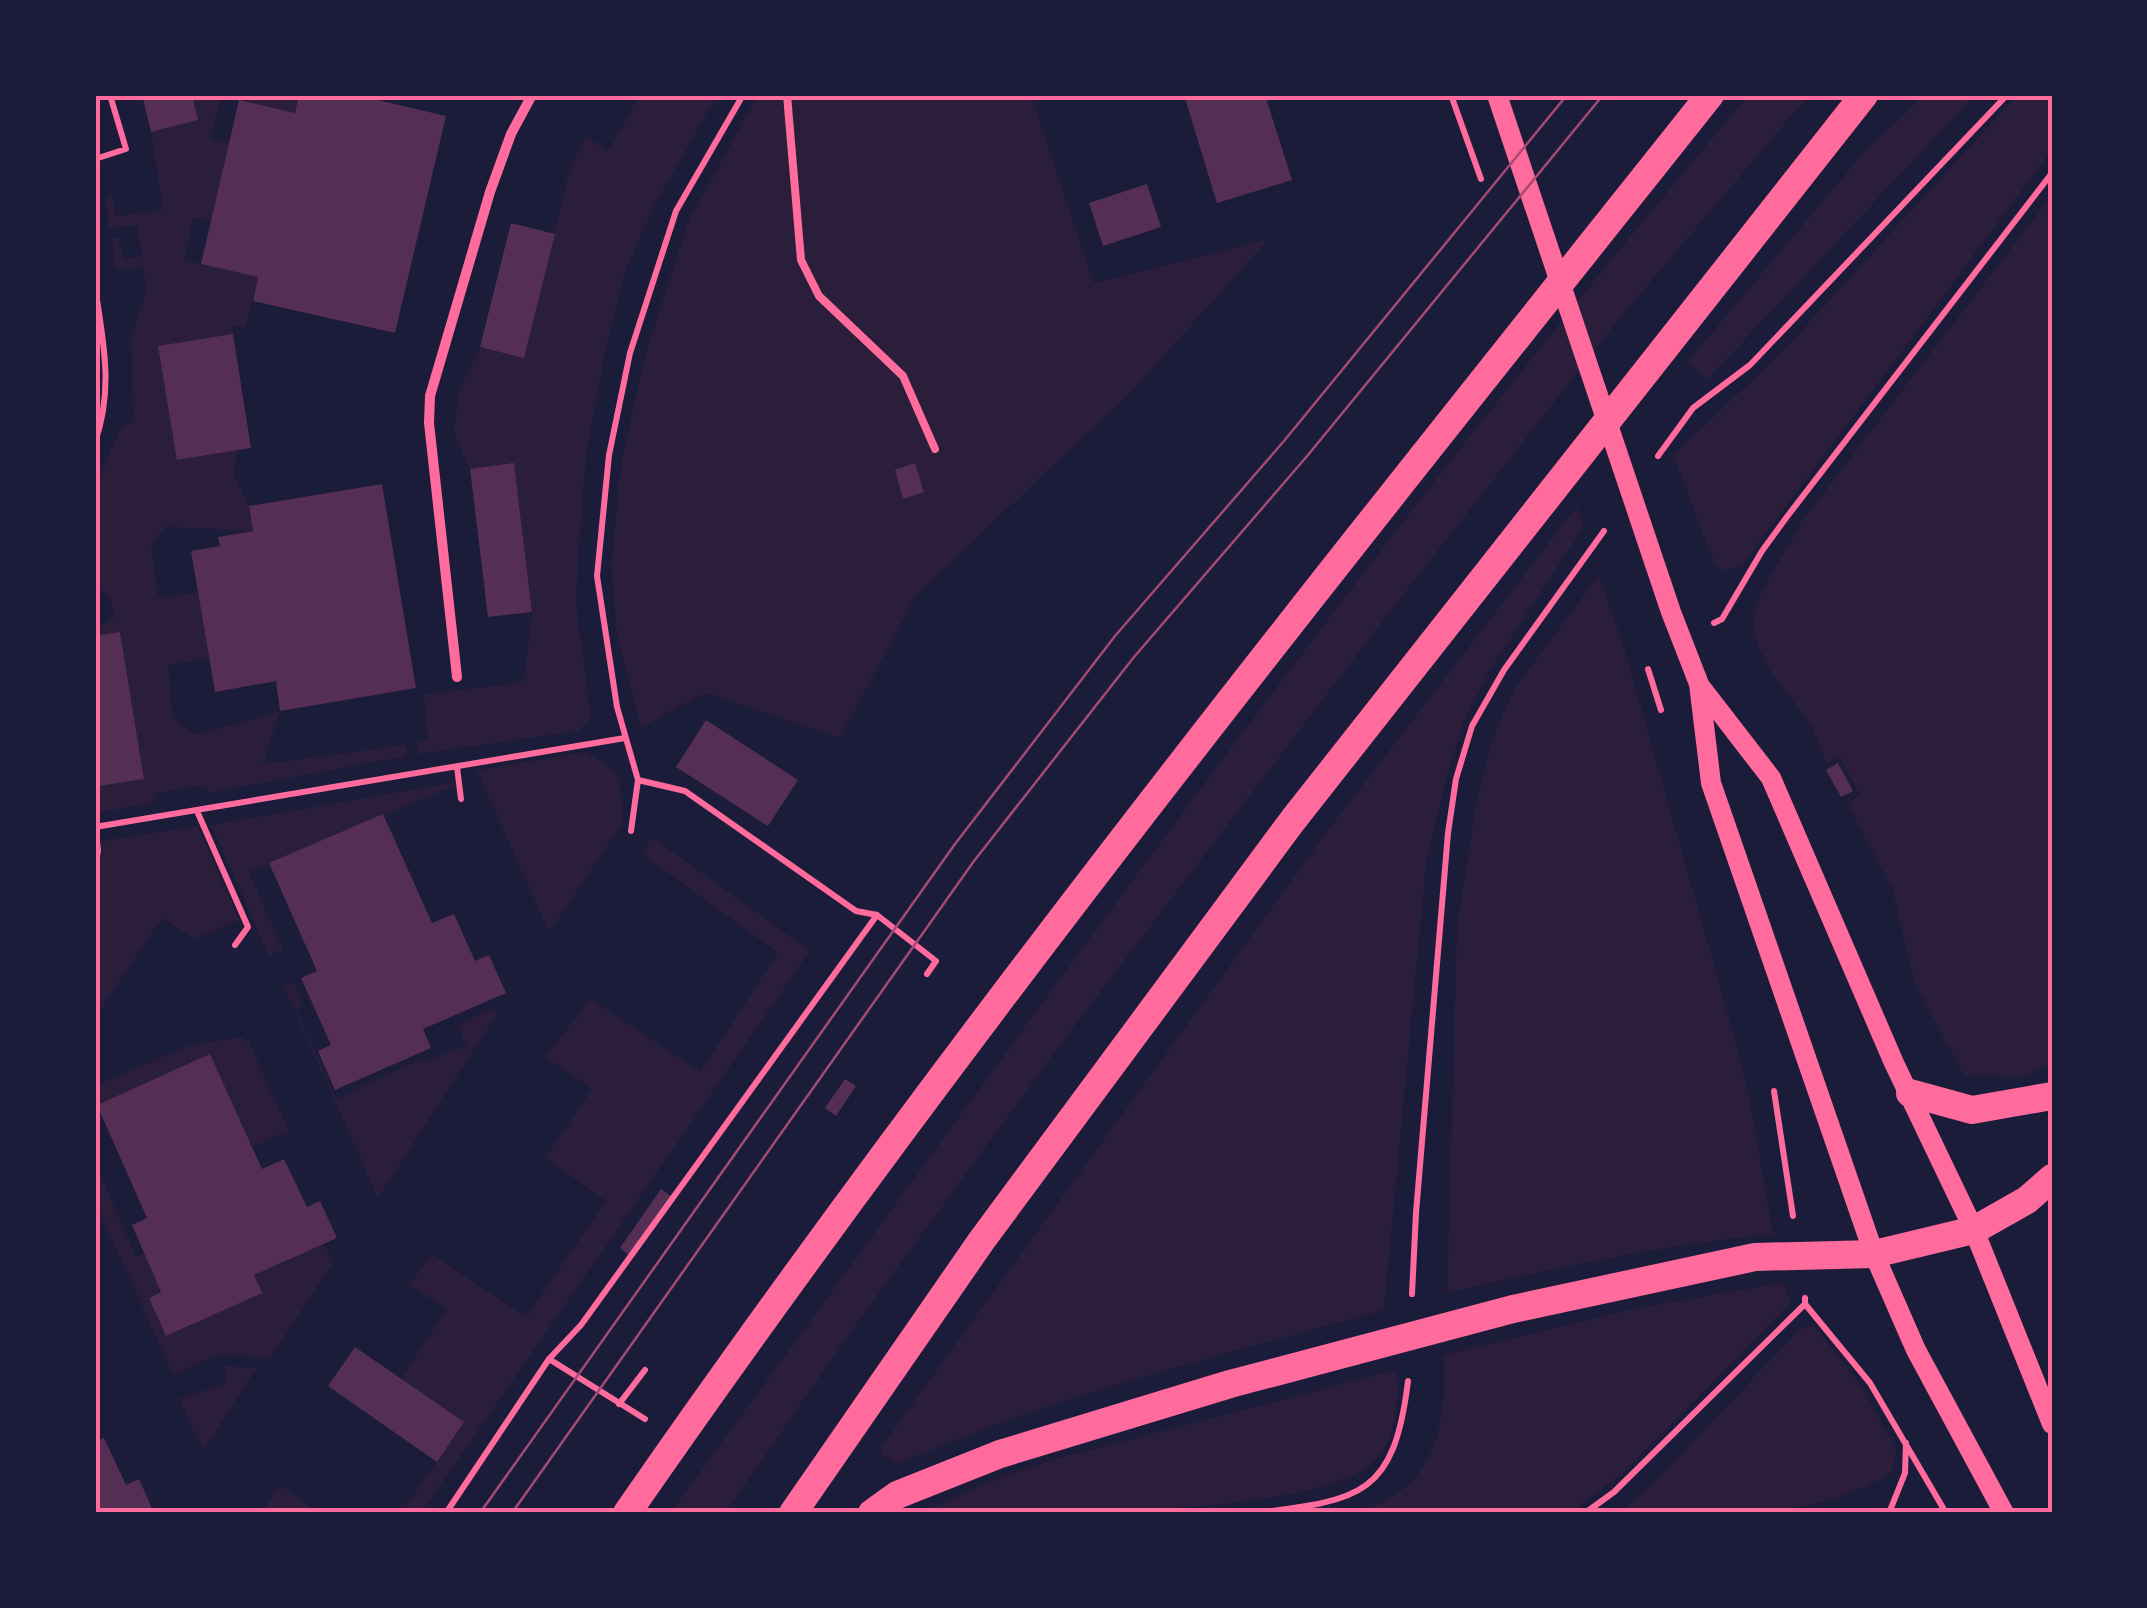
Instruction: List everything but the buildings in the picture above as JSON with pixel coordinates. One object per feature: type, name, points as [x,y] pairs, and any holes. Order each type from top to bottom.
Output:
[{"type":"highway","points":[[627,1513],[753,1331],[1197,740],[1710,95]]},
{"type":"highway","points":[[793,1513],[982,1240],[1293,820],[1864,95]]},
{"type":"highway","points":[[1910,1093],[1972,1110],[2052,1096]]},
{"type":"highway","points":[[872,1513],[897,1495],[1000,1454],[1230,1384],[1494,1314],[1754,1256],[1874,1254],[1974,1230],[2028,1200],[2052,1178]]},
{"type":"main road","points":[[1497,95],[1671,612],[1699,684],[1711,783],[1874,1254],[1916,1350],[2004,1513]]},
{"type":"main road","points":[[1699,684],[1771,778],[1974,1230],[2052,1424]]},
{"type":"street","points":[[457,676],[429,423],[430,396],[490,192],[511,134],[532,95]]},
{"type":"lane","points":[[787,95],[801,260],[819,296],[903,376],[934,449]]},
{"type":"path","points":[[95,158],[126,149],[110,95]]},
{"type":"path","points":[[630,831],[638,780],[611,674],[597,576],[609,455],[630,354],[676,210],[743,95]]},
{"type":"path","points":[[1451,95],[1456,108]]},
{"type":"path","points":[[1648,470],[1693,408],[1750,365],[2007,95]]},
{"type":"path","points":[[1682,638],[1722,619],[1770,540],[2052,173]]},
{"type":"path","points":[[95,287],[108,368],[95,442]]},
{"type":"path","points":[[1412,1301],[1448,833],[1456,779],[1472,726],[1504,670],[1615,516]]},
{"type":"path","points":[[95,869],[95,827],[625,738]]},
{"type":"path","points":[[457,767],[461,799]]},
{"type":"path","points":[[638,780],[685,791],[856,911],[877,915],[936,961],[927,974]]},
{"type":"path","points":[[197,811],[248,927],[235,945]]},
{"type":"path","points":[[95,905],[95,922]]},
{"type":"path","points":[[446,1513],[549,1359],[581,1325],[877,915]]},
{"type":"path","points":[[1585,1513],[1614,1492],[1805,1304]]},
{"type":"path","points":[[549,1359],[644,1420]]},
{"type":"path","points":[[620,1404],[644,1370]]},
{"type":"path","points":[[1256,1513],[1339,1499],[1381,1474],[1404,1418],[1410,1370]]},
{"type":"path","points":[[1889,1513],[1906,1473],[1906,1443]]},
{"type":"shaded area","points":[[192,95],[299,95],[295,113],[221,97],[210,138],[229,143],[211,221],[193,218],[184,260],[258,277],[246,326],[233,326],[233,334],[158,347],[178,460],[238,450],[233,474],[249,506],[253,531],[166,527],[151,545],[158,597],[198,593],[209,658],[168,665],[173,718],[195,735],[280,711],[263,764],[406,745],[407,756],[209,793],[205,785],[153,794],[154,803],[95,813],[95,786],[144,778],[120,633],[95,636],[95,630],[113,618],[110,599],[95,586],[95,487],[121,428],[133,421],[131,337],[147,289],[143,268],[116,270],[112,238],[119,238],[123,260],[142,256],[137,225],[109,228],[106,195],[112,195],[116,216],[163,210],[151,132],[198,120]]},
{"type":"shaded area","points":[[639,95],[717,95],[652,210],[623,277],[605,352],[586,456],[576,604],[591,718],[578,731],[418,754],[417,741],[428,739],[424,694],[519,683],[524,679],[532,612],[514,464],[470,469],[454,434],[458,393],[480,347],[524,357],[570,167],[585,137],[609,150]]},
{"type":"shaded area","points":[[758,95],[1031,95],[1094,283],[1269,239],[1131,392],[916,595],[840,738],[706,693],[641,727],[617,636],[611,565],[621,464],[645,355],[689,220]]},
{"type":"shaded area","points":[[1749,95],[1809,95],[1624,313],[1385,618],[1066,1037],[862,1316],[725,1513],[670,1513],[1064,973],[1331,616],[1606,266]]},
{"type":"shaded area","points":[[1924,95],[1975,95],[1707,380],[1688,361],[1864,152]]},
{"type":"shaded area","points":[[2017,95],[2052,95],[2052,150],[1743,564],[1725,572],[1715,565],[1673,455],[1782,352]]},
{"type":"shaded area","points":[[2052,195],[2052,1063],[2022,1077],[1964,1076],[1915,983],[1892,888],[1847,804],[1860,795],[1839,756],[1826,763],[1811,725],[1772,673],[1757,645],[1753,625],[1757,600],[1802,521]]},
{"type":"shaded area","points":[[1577,506],[1583,528],[1495,662],[1465,718],[1446,779],[1426,865],[1384,1310],[1077,1397],[898,1464],[882,1455],[881,1447],[1326,833]]},
{"type":"shaded area","points":[[1599,575],[1625,651],[1726,1007],[1750,1101],[1773,1234],[1609,1258],[1447,1293],[1457,927],[1475,811],[1492,739],[1516,686]]},
{"type":"shaded area","points":[[586,752],[612,768],[620,783],[623,821],[549,932],[477,770]]},
{"type":"shaded area","points":[[455,782],[456,785],[249,872],[283,949],[269,956],[211,825]]},
{"type":"shaded area","points":[[198,826],[239,920],[194,939],[162,918],[95,1018],[95,842]]},
{"type":"shaded area","points":[[652,837],[810,951],[421,1513],[401,1513],[464,1423],[401,1379],[447,1309],[409,1285],[432,1254],[526,1317],[606,1201],[545,1158],[592,1089],[545,1057],[591,999],[700,1072],[778,953],[642,854]]},
{"type":"shaded area","points":[[293,982],[303,1005],[296,1009],[336,1099],[418,1060],[426,1062],[466,1045],[458,1024],[493,1008],[497,1014],[378,1198],[283,985]]},
{"type":"shaded area","points":[[241,1037],[249,1042],[289,1131],[253,1147],[210,1055],[95,1106],[95,1090],[104,1082],[191,1045]]},
{"type":"shaded area","points":[[95,1163],[136,1256],[144,1253],[161,1292],[149,1298],[166,1336],[261,1293],[254,1275],[323,1244],[334,1261],[270,1358],[217,1355],[173,1375],[95,1201]]},
{"type":"shaded area","points":[[1783,1283],[1790,1300],[1787,1307],[1622,1474],[1570,1513],[1351,1513],[1379,1504],[1401,1491],[1430,1454],[1442,1408],[1443,1355],[1637,1308]]},
{"type":"shaded area","points":[[1816,1328],[1860,1384],[1896,1449],[1892,1472],[1861,1489],[1794,1508],[1725,1514],[1620,1513],[1657,1480],[1799,1330]]},
{"type":"shaded area","points":[[224,1366],[257,1368],[203,1451],[179,1399],[227,1383]]},
{"type":"shaded area","points":[[1396,1370],[1397,1404],[1389,1437],[1378,1457],[1347,1478],[1296,1493],[1161,1509],[920,1513],[1004,1476],[1059,1458]]},
{"type":"shaded area","points":[[280,1485],[320,1513],[261,1513]]},
{"type":"tram line","points":[[480,1513],[955,844],[1115,636],[1284,441],[1567,95]]},
{"type":"tram line","points":[[512,1513],[974,861],[1134,657],[1308,455],[1603,95]]}]
